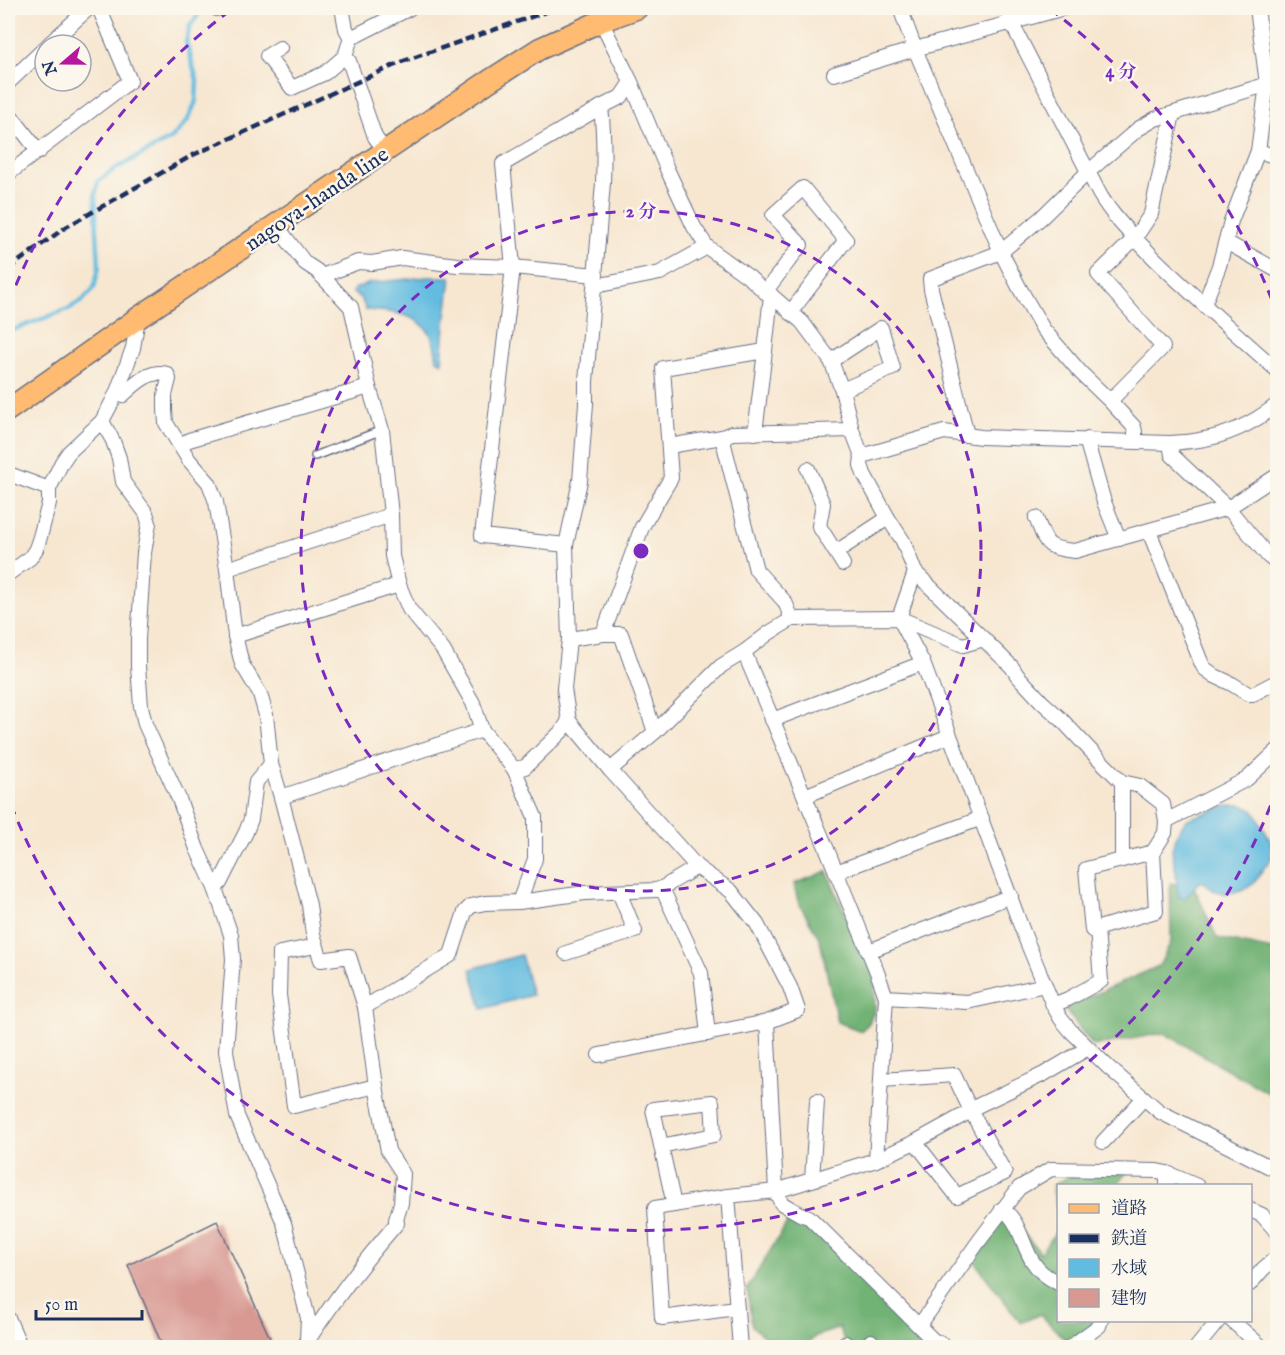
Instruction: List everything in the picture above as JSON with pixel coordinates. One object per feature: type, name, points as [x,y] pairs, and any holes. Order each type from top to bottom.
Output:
[{"type":"main road","name":"nagoya-handa line","points":[[8,410],[138,318],[539,49],[601,21],[637,8]]},
{"type":"street","points":[[61,33],[89,8]]},
{"type":"street","points":[[8,174],[130,81],[99,8]]},
{"type":"street","points":[[342,8],[346,29],[351,38]]},
{"type":"street","points":[[280,48],[267,56],[292,88],[325,73],[345,56],[351,38],[410,8]]},
{"type":"street","points":[[900,8],[915,49],[1001,252],[1020,289],[1043,329],[1080,373],[1134,427],[1135,441]]},
{"type":"street","points":[[1007,8],[1011,22],[1109,211],[1204,305],[1278,371]]},
{"type":"street","points":[[834,74],[1064,8]]},
{"type":"street","points":[[1204,305],[1219,266],[1231,221],[1258,151],[1272,83],[1257,8]]},
{"type":"street","points":[[601,21],[631,82],[667,169],[706,247],[750,278],[802,322],[831,361],[862,456],[861,465],[864,474],[903,541],[915,572],[1012,667],[1042,702],[1122,782],[1140,786],[1163,804],[1165,833],[1153,852],[1156,911],[1092,930],[1086,869],[1153,852]]},
{"type":"street","points":[[345,56],[350,61],[375,136],[385,151]]},
{"type":"street","points":[[8,82],[33,59]]},
{"type":"street","points":[[566,545],[482,536],[513,267],[503,164],[621,97],[631,82]]},
{"type":"street","points":[[967,435],[930,279],[1001,252],[1042,217],[1088,172],[1138,129],[1155,119],[1272,83]]},
{"type":"street","points":[[599,1055],[767,1023],[798,1010],[790,987],[757,924],[731,891],[697,867],[569,721],[564,689],[569,639],[566,545],[580,481],[604,153],[601,107]]},
{"type":"street","points":[[8,112],[39,152]]},
{"type":"street","points":[[1110,401],[1163,347],[1098,274],[1135,238],[1151,214],[1173,114]]},
{"type":"street","points":[[1258,151],[1278,157]]},
{"type":"street","points":[[755,433],[765,351],[768,294],[801,245],[773,215],[803,188],[846,240],[790,312]]},
{"type":"street","points":[[276,225],[305,263],[317,271],[351,307],[369,387],[382,430],[391,515],[392,556],[399,585],[410,609],[443,650],[473,703],[482,730],[514,769],[535,817],[535,859],[519,902]]},
{"type":"street","points":[[1226,242],[1278,271]]},
{"type":"street","points":[[322,276],[358,262],[402,258],[457,265],[513,267],[595,281],[660,273],[706,247]]},
{"type":"street","points":[[8,574],[30,558],[36,549],[49,503],[49,489],[62,462],[69,452],[102,421],[117,392],[132,348],[138,318]]},
{"type":"street","points":[[831,361],[881,328],[893,368],[842,390]]},
{"type":"street","points":[[603,634],[642,527],[671,478],[663,368],[765,351]]},
{"type":"street","points":[[117,392],[123,395],[139,381],[151,375],[163,372],[167,374],[169,379],[165,395],[166,423],[189,460],[209,483],[216,502],[228,569],[235,636],[242,664],[260,694],[266,716],[271,764],[309,905],[316,946],[321,960],[349,956],[365,1007],[388,1150],[403,1174],[397,1223],[304,1344]]},
{"type":"street","points":[[180,446],[189,440],[369,387]]},
{"type":"street","points":[[862,456],[944,432],[981,437],[1170,443],[1200,440],[1228,432],[1254,420],[1278,404]]},
{"type":"street","points":[[102,421],[119,458],[123,482],[146,513],[149,523],[144,554],[138,639],[140,696],[145,724],[179,799],[231,934],[233,959],[226,1051],[237,1116],[284,1223],[308,1318],[304,1344]]},
{"type":"street","points":[[669,446],[722,437],[732,433],[852,430]]},
{"type":"street","points":[[722,437],[756,570],[785,602],[792,620]]},
{"type":"street","points":[[1088,440],[1104,502],[1119,539]]},
{"type":"street","points":[[1170,443],[1172,455],[1228,508],[1268,556],[1278,564]]},
{"type":"street","points":[[808,469],[823,504],[819,525],[839,558],[888,518]]},
{"type":"street","points":[[9,474],[49,489]]},
{"type":"street","points":[[1036,518],[1046,543],[1056,549],[1075,551],[1228,508],[1278,475]]},
{"type":"street","points":[[228,569],[391,515]]},
{"type":"street","points":[[1149,531],[1204,668],[1248,694],[1253,694],[1278,681]]},
{"type":"street","points":[[915,572],[899,618],[923,663],[939,702],[1053,1005],[1066,1025],[1088,1048],[1160,1112],[1278,1170]]},
{"type":"street","points":[[235,636],[399,585]]},
{"type":"street","points":[[610,770],[655,732],[722,666],[792,620],[899,618],[963,645],[984,639]]},
{"type":"street","points":[[569,639],[621,634],[655,732]]},
{"type":"street","points":[[744,652],[886,997],[876,1160]]},
{"type":"street","points":[[772,720],[923,663]]},
{"type":"street","points":[[514,769],[525,767],[562,731],[569,721]]},
{"type":"street","points":[[281,797],[482,730]]},
{"type":"street","points":[[805,796],[950,736]]},
{"type":"street","points":[[1166,822],[1247,779],[1278,750]]},
{"type":"street","points":[[215,888],[220,883],[246,832],[251,819],[256,782],[271,764]]},
{"type":"street","points":[[1122,782],[1122,860]]},
{"type":"street","points":[[836,872],[982,818]]},
{"type":"street","points":[[365,1007],[451,955],[465,912],[471,906],[585,893],[656,890],[697,867]]},
{"type":"street","points":[[662,888],[701,972],[708,1034]]},
{"type":"street","points":[[566,953],[635,931],[619,892]]},
{"type":"street","points":[[868,951],[1011,896]]},
{"type":"street","points":[[1053,1005],[1101,981],[1097,928]]},
{"type":"street","points":[[316,946],[280,953],[279,995],[294,1106],[376,1086]]},
{"type":"street","points":[[886,997],[967,1002],[1045,985]]},
{"type":"street","points":[[767,1023],[776,1191],[781,1203],[810,1217],[933,1340],[949,1347]]},
{"type":"street","points":[[736,1308],[662,1318],[655,1208],[776,1191],[876,1160],[1044,1074],[1088,1048]]},
{"type":"street","points":[[882,1080],[954,1075],[1005,1173],[957,1196],[915,1142]]},
{"type":"street","points":[[1103,1142],[1144,1098]]},
{"type":"street","points":[[812,1180],[817,1101]]},
{"type":"street","points":[[661,1146],[714,1135],[712,1102],[653,1108],[661,1146],[674,1205]]},
{"type":"street","points":[[919,1326],[1019,1188],[1051,1169],[1157,1171],[1167,1179],[1192,1184]]},
{"type":"street","points":[[728,1197],[740,1347]]},
{"type":"street","points":[[1002,1209],[1007,1212],[1017,1228],[1032,1261],[1048,1277],[1057,1282]]},
{"type":"street","points":[[1252,1210],[1262,1215],[1278,1233]]},
{"type":"street","points":[[1252,1283],[1278,1256]]},
{"type":"street","points":[[8,1318],[21,1347]]},
{"type":"street","points":[[1069,1347],[1099,1326],[1100,1322]]},
{"type":"street","points":[[1196,1347],[1217,1322]]},
{"type":"street","points":[[1233,1322],[1263,1347]]},
{"type":"lane","points":[[315,456],[382,430]]},
{"type":"green space","points":[[827,871],[874,975],[875,1009],[869,1023],[861,1031],[837,1022],[820,940],[798,901],[794,884]]},
{"type":"green space","points":[[1170,883],[1194,887],[1217,938],[1277,951],[1277,1098],[1164,1033],[1093,1046],[1064,1008],[1159,966],[1171,942]]},
{"type":"green space","points":[[1082,1169],[1127,1171],[1119,1184],[1057,1184],[1057,1208],[1052,1186]]},
{"type":"green space","points":[[1007,1213],[1040,1253],[1057,1230],[1057,1322],[1099,1322],[1070,1345],[1040,1314],[1021,1323],[973,1260]]},
{"type":"green space","points":[[790,1218],[828,1240],[894,1307],[926,1348],[846,1347],[840,1328],[816,1336],[804,1347],[776,1347],[752,1326],[747,1289]]},
{"type":"water","points":[[451,277],[442,363],[437,360],[431,336],[419,322],[403,315],[366,310],[361,298],[353,293],[354,289],[370,283]]},
{"type":"water","points":[[1228,805],[1242,805],[1254,811],[1271,842],[1271,859],[1254,883],[1247,888],[1227,894],[1213,890],[1204,882],[1199,882],[1184,899],[1178,896],[1172,850],[1181,827],[1188,819]]},
{"type":"water","points":[[521,955],[532,995],[482,1009],[471,969]]},
{"type":"building","points":[[217,1221],[274,1347],[163,1347],[128,1265]]},
{"type":"waterway","points":[[8,332],[68,309],[82,301],[94,288],[99,267],[95,196],[98,181],[115,169],[172,138],[188,120],[196,101],[197,80],[186,42],[190,26],[203,8]]},
{"type":"railway","points":[[8,269],[66,227],[193,155],[404,61],[557,8]]}]
